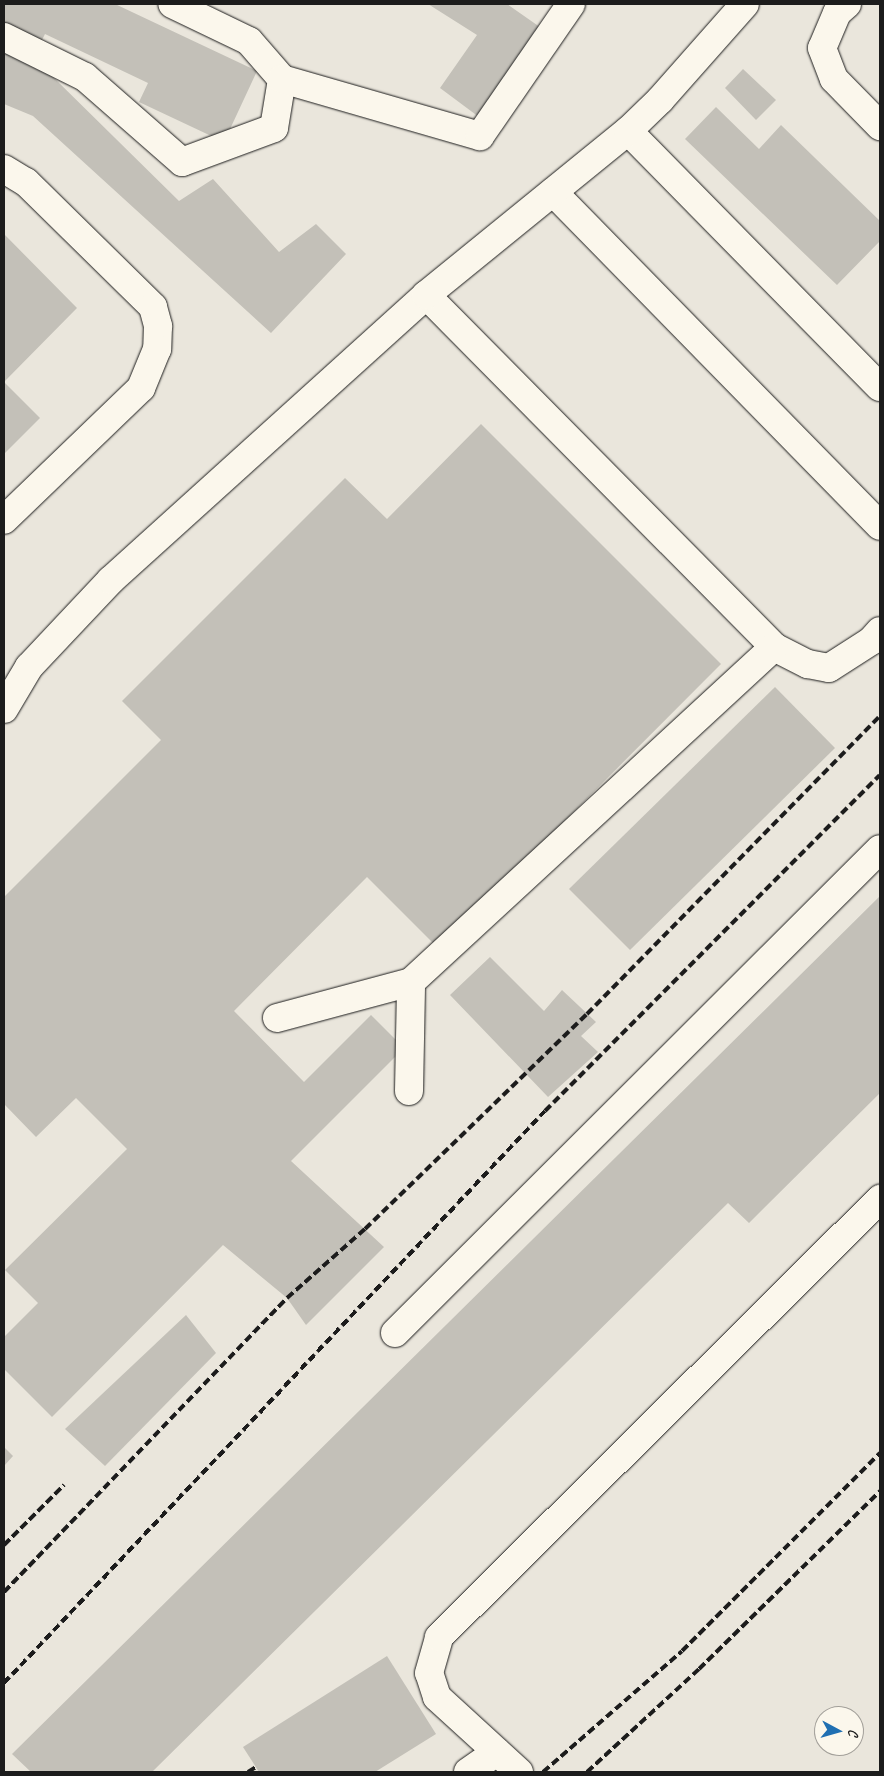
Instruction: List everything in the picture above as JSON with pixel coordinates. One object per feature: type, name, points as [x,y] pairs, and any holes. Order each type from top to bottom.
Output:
[{"type":"lane","points":[[172,4],[249,41],[282,79],[480,136],[571,4]]},
{"type":"lane","points":[[4,709],[29,667],[112,580],[426,295],[628,131],[660,100],[745,4]]},
{"type":"lane","points":[[846,4],[837,13],[822,48],[834,79],[880,126]]},
{"type":"lane","points":[[4,37],[85,77],[182,162],[274,128],[282,79]]},
{"type":"lane","points":[[628,131],[880,387]]},
{"type":"lane","points":[[4,169],[26,182],[154,307],[158,326],[158,349],[140,388],[4,520]]},
{"type":"lane","points":[[553,192],[880,526]]},
{"type":"lane","points":[[426,295],[774,647],[808,664],[829,668],[871,641],[880,630]]},
{"type":"lane","points":[[277,1018],[412,982],[774,647]]},
{"type":"lane","points":[[395,1333],[880,849]]},
{"type":"lane","points":[[409,1091],[412,982]]},
{"type":"lane","points":[[519,1772],[437,1697],[429,1673],[439,1637],[880,1199]]},
{"type":"lane","points":[[468,1772],[497,1752]]},
{"type":"shaded area","points":[[4,4],[880,4],[880,1772],[4,1772]]},
{"type":"building","points":[[4,4],[115,4],[257,71],[224,142],[139,102],[148,83],[45,34],[39,46],[4,30]]},
{"type":"building","points":[[428,4],[507,4],[547,32],[483,120],[440,88],[477,35]]},
{"type":"building","points":[[4,52],[50,74],[179,201],[213,179],[279,252],[316,224],[346,254],[271,333],[33,116],[4,104]]},
{"type":"building","points":[[743,69],[776,100],[756,120],[725,88]]},
{"type":"building","points":[[716,107],[759,149],[781,125],[880,221],[880,241],[837,285],[685,139]]},
{"type":"building","points":[[4,234],[77,308],[4,382]]},
{"type":"building","points":[[4,382],[40,418],[4,454]]},
{"type":"building","points":[[481,424],[721,664],[438,948],[367,877],[234,1011],[304,1082],[371,1015],[404,1048],[291,1161],[384,1247],[306,1325],[287,1298],[223,1245],[52,1417],[4,1369],[4,1337],[38,1303],[5,1270],[127,1149],[76,1098],[36,1137],[4,1104],[4,897],[161,740],[122,701],[345,478],[387,519]]},
{"type":"building","points":[[775,687],[835,748],[630,950],[569,889]]},
{"type":"building","points":[[880,896],[880,1093],[749,1223],[728,1203],[152,1772],[31,1772],[12,1754]]},
{"type":"building","points":[[490,957],[544,1011],[562,990],[596,1022],[581,1036],[598,1052],[548,1097],[450,995]]},
{"type":"building","points":[[186,1315],[216,1353],[105,1466],[65,1429]]},
{"type":"building","points":[[4,1447],[13,1456],[4,1466]]},
{"type":"building","points":[[387,1656],[436,1734],[375,1772],[259,1772],[243,1747]]},
{"type":"railway","points":[[4,1592],[287,1298],[365,1229],[587,1014],[880,716]]},
{"type":"railway","points":[[4,1683],[545,1111],[880,775]]},
{"type":"railway","points":[[543,1772],[682,1651],[880,1453]]},
{"type":"railway","points":[[4,1545],[64,1485]]},
{"type":"railway","points":[[587,1772],[699,1669],[880,1491]]},
{"type":"railway","points":[[248,1772],[256,1767]]}]
